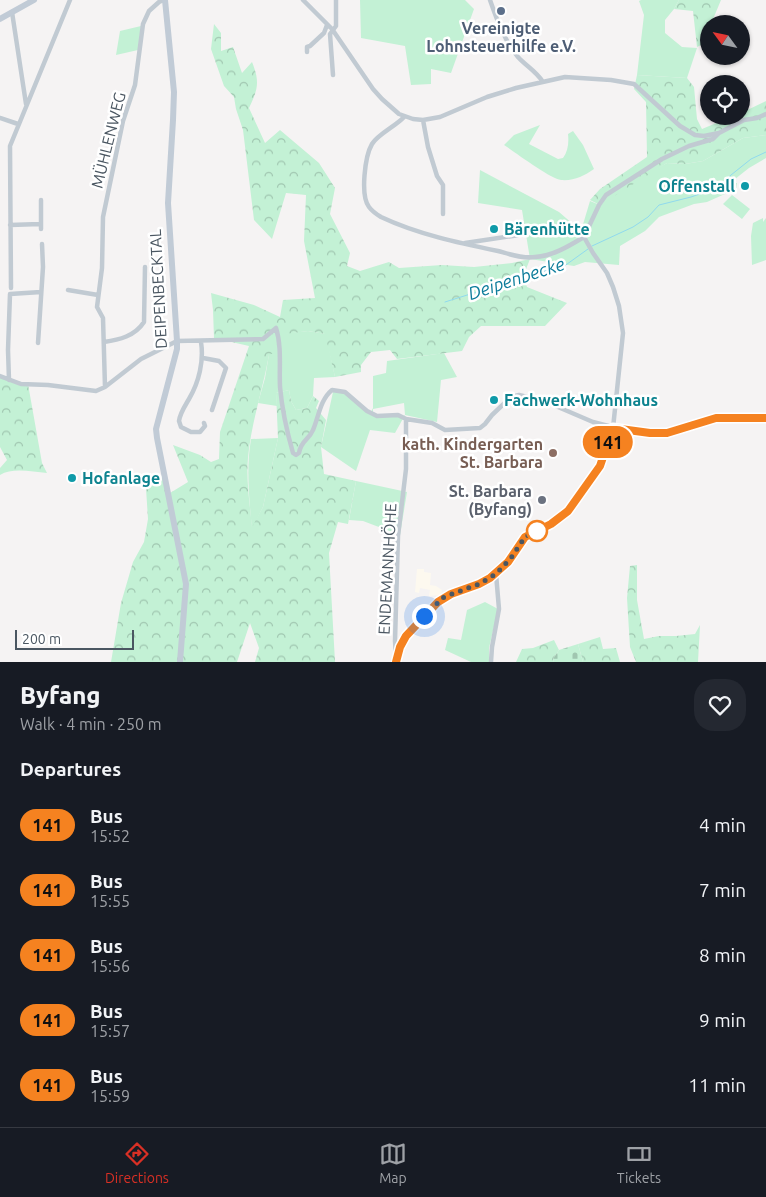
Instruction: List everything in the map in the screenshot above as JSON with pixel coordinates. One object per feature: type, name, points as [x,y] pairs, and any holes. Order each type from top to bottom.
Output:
[{"type":"main road","points":[[0,19],[34,0]]},
{"type":"main road","name":"DEIPENBECKTAL","points":[[165,0],[174,92],[174,120],[168,203],[177,342],[174,361],[156,429],[186,584],[180,662]]},
{"type":"street","points":[[11,288],[10,152],[12,141],[70,0]]},
{"type":"street","name":"MÜHLENWEG","points":[[105,387],[103,318],[97,307],[102,268],[103,217],[122,121],[135,85],[143,24],[149,11],[159,2],[165,0]]},
{"type":"street","points":[[303,0],[332,30],[373,89],[392,109],[404,116],[423,120],[446,115],[487,97],[565,77],[629,82],[634,84],[658,108],[686,131],[704,136],[720,133]]},
{"type":"street","points":[[333,75],[330,34],[336,26],[336,0]]},
{"type":"street","points":[[490,0],[497,21],[511,47],[518,57],[543,82]]},
{"type":"street","points":[[12,12],[26,105]]},
{"type":"street","points":[[307,40],[307,49],[324,34],[328,25]]},
{"type":"street","points":[[404,116],[373,142],[371,146],[365,178],[365,197],[368,205],[378,216],[463,244],[534,258],[558,252],[584,237],[599,205],[606,195],[662,159],[690,146],[708,141],[744,120],[766,114]]},
{"type":"street","points":[[0,118],[18,124]]},
{"type":"street","points":[[423,120],[428,147],[443,185],[443,214]]},
{"type":"street","points":[[10,225],[40,227],[41,200]]},
{"type":"street","points":[[463,244],[519,235],[522,224]]},
{"type":"street","points":[[396,661],[406,636],[438,602],[451,594],[479,584],[496,574],[511,558],[525,537],[557,520],[573,505],[600,466],[613,428],[623,333],[613,287],[607,273],[592,253],[584,237]]},
{"type":"street","points":[[38,343],[43,267],[42,244]]},
{"type":"street","points":[[104,342],[118,341],[141,328],[144,322],[145,267]]},
{"type":"street","points":[[68,290],[98,295]]},
{"type":"street","points":[[9,380],[10,294],[41,292]]},
{"type":"street","points":[[0,376],[21,384],[48,385],[92,391],[101,390],[141,359],[177,342],[186,340],[201,342],[263,339],[276,328],[280,343],[281,396],[294,454],[296,455],[299,453],[302,443],[313,431],[321,406],[332,390],[345,392],[373,415],[398,415],[406,419],[432,424],[445,430],[478,428],[485,424],[510,397],[518,395],[544,401],[573,415],[613,428],[650,433],[667,433],[716,418],[766,418]]},
{"type":"street","points":[[201,342],[202,358],[194,389],[179,421],[181,428],[191,432],[200,432],[205,426],[204,424]]},
{"type":"street","points":[[202,358],[219,362],[226,368],[212,410]]},
{"type":"street","name":"ENDEMANNHÖHE","points":[[396,661],[398,543],[406,469],[406,419]]},
{"type":"street","points":[[491,662],[492,647],[500,609],[496,574]]},
{"type":"shaded area","points":[[417,569],[424,569],[424,572],[431,573],[430,585],[442,590],[441,595],[429,596],[430,590],[420,588],[419,593],[415,592]]},
{"type":"green space","points":[[360,0],[465,0],[474,9],[451,73],[431,69],[431,84],[411,85],[405,46],[361,38]]},
{"type":"green space","points":[[679,0],[665,20],[665,33],[682,47],[697,48],[687,78],[637,75],[644,15],[639,1]]},
{"type":"green space","points":[[679,0],[721,0],[715,15],[700,15],[700,46],[697,47],[693,11],[674,9]]},
{"type":"green space","points":[[214,24],[221,33],[221,51],[233,47],[242,73],[252,62],[257,85],[249,108],[265,143],[280,130],[319,163],[335,188],[330,214],[350,253],[347,266],[360,271],[389,262],[399,268],[442,265],[474,267],[530,259],[523,277],[527,287],[567,303],[545,326],[481,326],[469,337],[462,351],[397,359],[390,350],[371,352],[361,365],[361,372],[335,377],[325,334],[308,331],[278,335],[276,352],[269,355],[254,419],[248,458],[248,493],[252,527],[263,507],[278,438],[276,393],[289,390],[291,401],[296,410],[307,408],[313,396],[319,401],[316,408],[326,420],[321,447],[324,474],[356,481],[348,524],[338,522],[329,553],[335,662],[255,662],[259,648],[250,623],[237,662],[111,662],[121,603],[133,562],[144,542],[148,519],[145,473],[164,477],[188,597],[170,493],[188,482],[173,445],[200,455],[211,462],[219,459],[220,432],[249,346],[214,338],[211,293],[254,305],[280,317],[283,300],[315,298],[304,241],[306,195],[286,193],[272,239],[254,220],[243,130],[234,97],[224,86],[211,49]]},
{"type":"green space","points":[[141,26],[138,50],[116,55],[120,31]]},
{"type":"green space","points":[[637,75],[687,78],[694,87],[697,119],[702,129],[712,125],[750,125],[750,109],[766,101],[766,135],[743,138],[703,161],[685,164],[667,163],[600,205],[590,200],[600,189],[647,157],[646,102],[634,89]]},
{"type":"green space","points":[[540,125],[529,144],[558,159],[563,158],[568,147],[568,134],[573,131],[583,145],[594,169],[579,178],[570,180],[556,179],[504,145],[514,135]]},
{"type":"green space","points":[[766,135],[766,158],[730,183],[737,183],[736,189],[707,202],[694,204],[659,217],[645,231],[620,246],[619,265],[585,262],[574,266],[530,259],[522,210],[478,203],[480,170],[559,212],[581,231],[590,201],[600,205],[625,186],[667,163],[685,164],[703,161],[743,138]]},
{"type":"green space","points":[[732,195],[750,209],[742,219],[723,204]]},
{"type":"green space","points":[[763,218],[763,222],[766,218],[766,260],[752,265],[751,236],[753,223]]},
{"type":"green space","points":[[308,331],[326,334],[335,377],[314,378],[313,396],[307,408],[296,410],[291,401],[289,390],[276,393],[277,406],[258,403],[269,354],[278,334]]},
{"type":"green space","points":[[444,353],[457,377],[441,380],[437,422],[405,415],[395,433],[370,430],[356,471],[321,447],[333,392],[342,392],[371,412],[373,408],[373,376],[386,373],[387,361]],"holes":[[[404,403],[405,415],[377,415],[373,412],[373,409]]]},
{"type":"green space","points":[[0,376],[28,384],[42,463],[47,473],[11,471],[0,475],[0,468],[7,460],[0,447]]},
{"type":"green space","points":[[278,438],[263,507],[252,529],[248,472],[251,439]]},
{"type":"green space","points":[[356,481],[407,492],[400,535],[363,521],[349,520]]},
{"type":"green space","points":[[637,565],[637,600],[644,639],[659,636],[695,634],[700,625],[698,662],[636,662],[630,647],[627,598],[630,566]]},
{"type":"green space","points":[[485,602],[498,609],[489,648],[489,662],[471,662],[445,650],[448,638],[461,640],[467,610]]},
{"type":"green space","points":[[600,637],[603,649],[616,648],[620,662],[583,662],[578,644]]},
{"type":"green space","points":[[554,640],[559,650],[553,659],[554,662],[516,662],[522,649],[533,648]]},
{"type":"green space","points":[[578,644],[583,662],[554,662],[553,659],[559,650]]},
{"type":"waterway","name":"Deipenbecke","points":[[592,246],[633,227],[648,217],[659,205],[717,188],[751,159],[766,152]]},
{"type":"waterway","name":"Deipenbecke","points":[[445,302],[518,277],[563,267],[588,249]]},
{"type":"bus line","name":"141","points":[[396,662],[400,647],[406,636],[438,602],[444,597],[479,584],[496,574],[508,562],[525,537],[551,524],[568,511],[600,466],[613,428],[650,433],[667,433],[716,418],[766,418]]},
{"type":"place","name":"Vereinigte Lohnsteuerhilfe e.V.","points":[[501,11]]},
{"type":"place","name":"Offenstall","points":[[745,186]]},
{"type":"place","name":"Bärenhütte","points":[[494,229]]},
{"type":"place","name":"Fachwerk-Wohnhaus","points":[[494,400]]},
{"type":"place","name":"kath. Kindergarten St. Barbara","points":[[553,453]]},
{"type":"place","name":"Hofanlage","points":[[72,478]]},
{"type":"place","name":"St. Barbara (Byfang)","points":[[542,500]]},
{"type":"route","points":[[424,616],[444,597],[479,584],[496,574],[511,558],[525,537],[537,531]]}]
